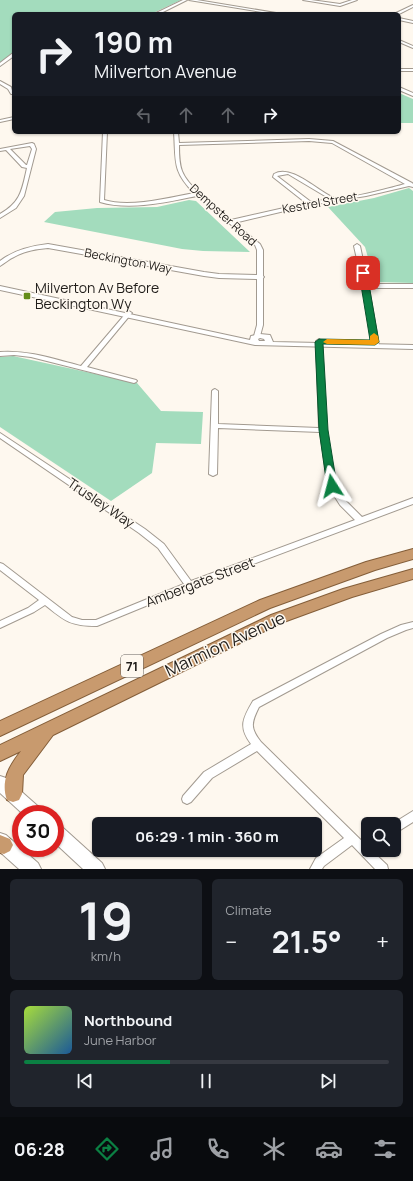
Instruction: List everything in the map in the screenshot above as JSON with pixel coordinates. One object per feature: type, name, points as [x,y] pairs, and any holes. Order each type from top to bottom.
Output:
[{"type":"highway","name":"Marmion Avenue","points":[[0,729],[265,604],[371,566],[413,554]]},
{"type":"highway","name":"Marmion Avenue","points":[[0,753],[276,619],[348,593],[413,574]]},
{"type":"highway","points":[[13,794],[15,772],[48,730]]},
{"type":"main road","points":[[0,783],[26,805]]},
{"type":"main road","points":[[64,840],[96,869]]},
{"type":"main road","points":[[1,843],[32,869]]},
{"type":"street","points":[[162,12],[185,0]]},
{"type":"street","points":[[191,0],[266,12]]},
{"type":"street","points":[[305,0],[340,5],[354,0]]},
{"type":"street","points":[[400,12],[413,6]]},
{"type":"street","points":[[401,19],[413,22]]},
{"type":"street","points":[[401,40],[413,42]]},
{"type":"street","points":[[401,41],[413,47]]},
{"type":"street","points":[[0,65],[12,56]]},
{"type":"street","points":[[401,70],[413,70]]},
{"type":"street","points":[[0,82],[10,88],[12,92]]},
{"type":"street","points":[[401,89],[413,95]]},
{"type":"street","points":[[0,121],[12,118]]},
{"type":"street","points":[[105,134],[102,201],[116,204],[156,202],[198,194]]},
{"type":"street","name":"Dempster Road","points":[[176,134],[180,171],[184,178],[198,194],[257,244],[260,250],[261,339]]},
{"type":"street","points":[[177,144],[309,140],[333,142],[411,185]]},
{"type":"street","points":[[0,150],[32,144],[34,149],[28,167],[22,198],[14,207],[0,216]]},
{"type":"street","points":[[7,149],[24,166],[28,167]]},
{"type":"street","points":[[310,204],[278,179],[275,176],[276,174],[289,173],[334,200]]},
{"type":"street","name":"Kestrel Street","points":[[230,222],[310,204],[366,195],[411,185]]},
{"type":"street","name":"Beckington Way","points":[[0,264],[11,256],[31,248],[48,246],[204,274],[260,277]]},
{"type":"street","points":[[357,246],[366,286],[375,344]]},
{"type":"street","points":[[366,286],[413,286]]},
{"type":"street","points":[[0,287],[128,315],[261,339],[319,343],[413,344]]},
{"type":"street","points":[[83,368],[128,315]]},
{"type":"street","points":[[319,343],[323,430],[332,486],[343,503],[360,520]]},
{"type":"street","points":[[375,344],[413,347]]},
{"type":"street","points":[[0,354],[14,353],[31,355],[134,381]]},
{"type":"street","points":[[213,474],[215,391]]},
{"type":"street","points":[[214,426],[323,430]]},
{"type":"street","name":"Trusley Way","points":[[0,435],[142,531],[161,546],[189,586]]},
{"type":"street","name":"Ambergate Street","points":[[0,566],[69,619],[82,623],[97,623],[360,520],[413,502]]},
{"type":"street","points":[[0,625],[31,610],[45,600]]},
{"type":"street","points":[[361,845],[352,839],[258,746],[249,735],[247,720],[256,704],[384,636],[404,627],[413,625]]},
{"type":"street","points":[[187,799],[208,775],[258,746]]},
{"type":"street","points":[[401,824],[413,816]]},
{"type":"street","points":[[315,869],[320,862],[352,839]]},
{"type":"street","points":[[373,857],[383,869]]},
{"type":"green space","points":[[0,0],[181,0],[155,12],[12,12],[12,54],[0,63]]},
{"type":"green space","points":[[401,94],[413,99],[413,123],[401,123]]},
{"type":"green space","points":[[409,188],[413,191],[413,283],[375,282],[365,247],[328,207],[374,198]]},
{"type":"green space","points":[[189,200],[196,201],[250,252],[182,249],[44,222],[55,212],[97,208],[157,207]]},
{"type":"green space","points":[[13,356],[137,383],[161,411],[203,412],[201,444],[156,443],[152,473],[111,501],[0,427],[0,357]]},
{"type":"slow traffic","points":[[327,342],[375,342],[374,336]]},
{"type":"place","name":"Milverton Av Before Beckington Wy","points":[[27,296]]},
{"type":"route","points":[[332,486],[323,430],[319,342],[375,342],[363,273]]}]
